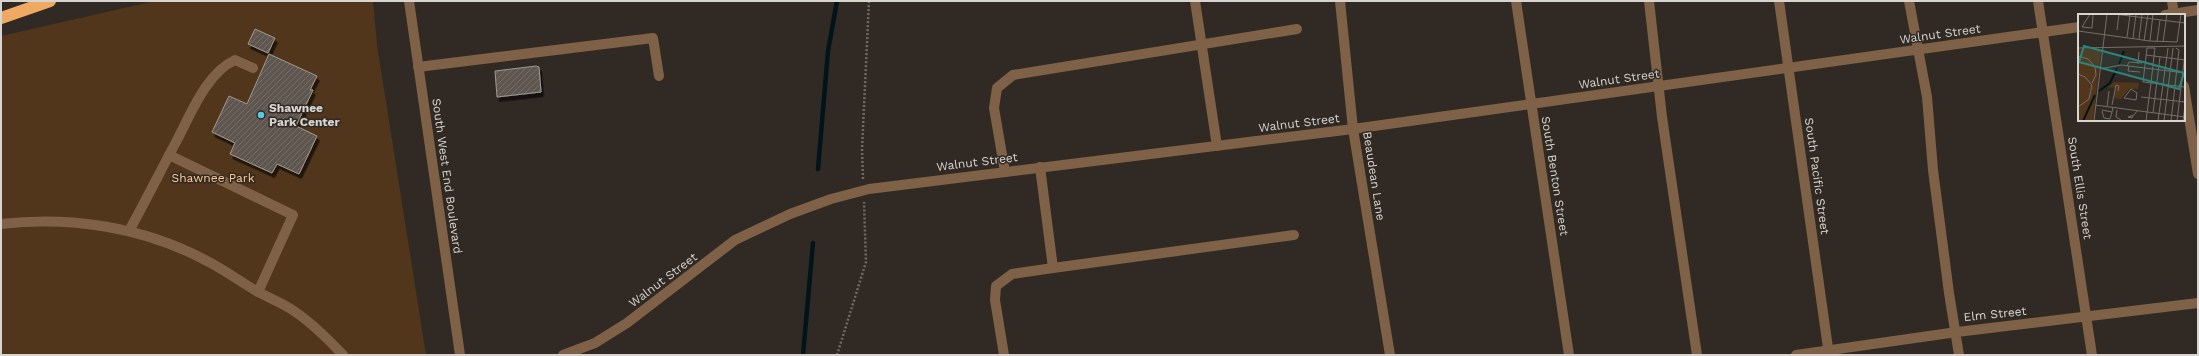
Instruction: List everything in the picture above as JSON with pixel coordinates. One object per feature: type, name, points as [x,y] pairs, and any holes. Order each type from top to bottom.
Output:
[{"type":"highway","points":[[1,18],[50,1]]},
{"type":"street","name":"South West End Boulevard","points":[[409,1],[460,355]]},
{"type":"street","points":[[1195,1],[1217,146]]},
{"type":"street","name":"Beaudean Lane","points":[[1340,1],[1353,130],[1390,355]]},
{"type":"street","name":"South Benton Street","points":[[1516,1],[1569,355]]},
{"type":"street","points":[[1649,1],[1660,86],[1662,118],[1697,355]]},
{"type":"street","name":"South Pacific Street","points":[[1779,1],[1829,353]]},
{"type":"street","points":[[1909,1],[1927,97],[1933,170],[1949,293],[1957,332],[1959,355]]},
{"type":"street","name":"South Ellis Street","points":[[2038,1],[2092,355]]},
{"type":"street","points":[[2171,14],[2172,1]]},
{"type":"street","points":[[2176,14],[2198,10]]},
{"type":"street","name":"Walnut Street","points":[[563,355],[595,343],[627,323],[735,240],[790,214],[831,199],[868,189],[1353,130],[2078,28]]},
{"type":"street","points":[[1005,172],[994,108],[997,88],[1013,75],[1202,43],[1297,29]]},
{"type":"street","points":[[418,67],[653,38],[659,76]]},
{"type":"street","points":[[129,231],[193,106],[226,64],[235,60],[253,68]]},
{"type":"street","points":[[2185,92],[2198,174]]},
{"type":"street","points":[[169,155],[293,215],[258,292]]},
{"type":"street","points":[[1040,167],[1053,268]]},
{"type":"street","points":[[1,224],[41,221],[75,222],[129,231],[155,239],[206,260],[258,292],[294,310],[317,329],[343,355]]},
{"type":"street","points":[[1004,355],[995,300],[996,286],[1012,274],[1294,235]]},
{"type":"street","name":"Elm Street","points":[[1796,355],[1829,353],[1957,332],[2198,303]]},
{"type":"green space","name":"Shawnee Park","points":[[155,1],[373,1],[377,45],[426,355],[1,355],[1,36]]},
{"type":"building","points":[[255,29],[275,38],[268,53],[248,44]]},
{"type":"building","name":"Shawnee Park Center","points":[[269,54],[317,76],[310,90],[313,90],[296,126],[317,136],[299,174],[277,164],[272,173],[230,154],[235,143],[212,132],[229,96],[247,104]]},
{"type":"building","points":[[536,66],[539,67],[541,92],[497,97],[495,71]]},
{"type":"waterway","points":[[818,169],[828,51],[837,1]]},
{"type":"waterway","points":[[803,355],[813,243]]},
{"type":"place","name":"Shawnee Park Center","points":[[261,115]]}]
